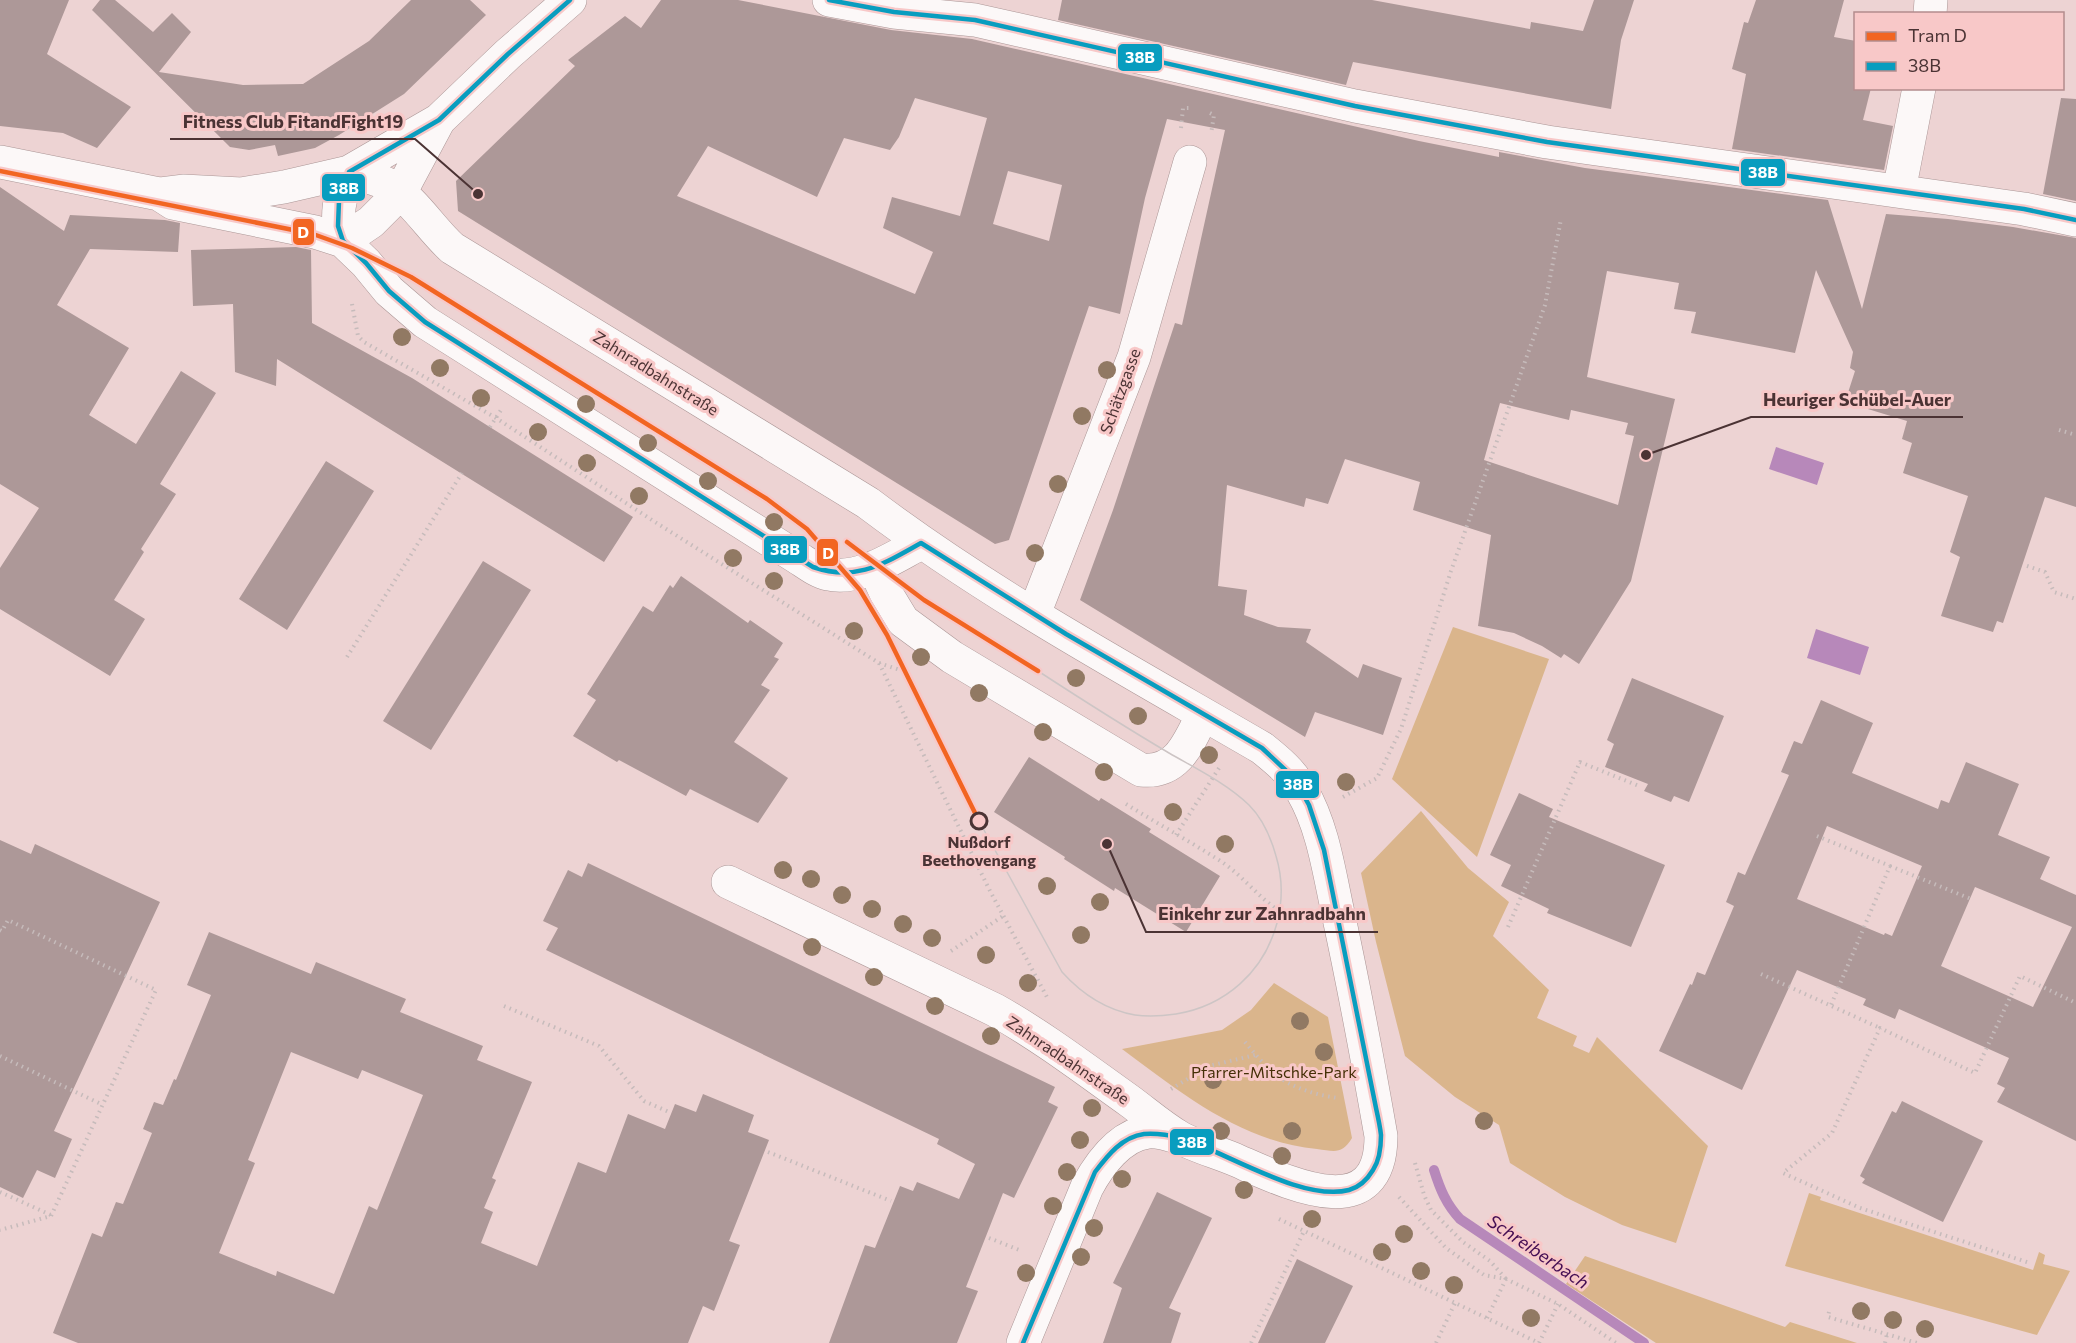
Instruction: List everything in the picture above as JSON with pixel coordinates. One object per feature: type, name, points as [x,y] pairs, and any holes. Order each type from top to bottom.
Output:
[{"type":"street","points":[[0,162],[159,194],[183,191],[241,194],[349,172],[367,164],[410,135],[439,120],[508,54],[570,0]]},
{"type":"street","points":[[829,0],[894,12],[975,20],[1355,105],[1547,142],[2025,209],[2076,220]]},
{"type":"street","points":[[1899,191],[1919,90]]},
{"type":"street","points":[[344,241],[371,222],[400,193],[439,120]]},
{"type":"street","name":"Schätzgasse","points":[[1034,614],[1134,357],[1196,145]]},
{"type":"street","points":[[349,172],[339,201],[338,226],[344,241],[366,262],[389,291],[425,322],[795,556],[828,574],[850,575],[874,567],[921,543]]},
{"type":"street","name":"Zahnradbahnstraße","points":[[349,172],[374,178],[400,193],[435,233],[452,248],[868,503],[921,543],[1034,614],[1262,748],[1282,764],[1301,788],[1314,814],[1326,860],[1381,1136],[1381,1154],[1375,1172],[1368,1181],[1355,1189],[1322,1192],[1290,1184],[1180,1138],[1030,1030],[995,1010],[728,882]]},
{"type":"street","points":[[159,194],[173,203],[315,232],[344,241]]},
{"type":"street","points":[[874,567],[903,621],[952,657],[1141,770],[1154,772],[1168,767],[1189,742],[1203,714]]},
{"type":"street","points":[[1023,1343],[1087,1187],[1100,1165],[1132,1137],[1146,1132],[1163,1133],[1180,1138]]},
{"type":"path","points":[[1190,108],[1183,108],[1181,131],[1196,145],[1214,115],[1210,113]]},
{"type":"path","points":[[1314,814],[1377,778],[1401,729],[1451,571],[1545,305],[1561,219]]},
{"type":"path","points":[[352,302],[358,336],[364,342],[496,418],[655,522],[879,663],[1003,916],[1052,1006],[1030,1030]]},
{"type":"path","points":[[2059,430],[2076,435]]},
{"type":"path","points":[[347,657],[462,473]]},
{"type":"path","points":[[2027,566],[2045,572],[2054,592],[2076,599]]},
{"type":"path","points":[[1508,927],[1580,762],[1639,786]]},
{"type":"path","points":[[1223,763],[1176,835],[1224,863],[1264,900],[1290,919],[1305,922]]},
{"type":"path","points":[[1817,836],[1971,899]]},
{"type":"path","points":[[1831,1005],[1890,866]]},
{"type":"path","points":[[918,973],[1003,916]]},
{"type":"path","points":[[0,930],[2,931],[8,920],[156,990],[51,1216],[0,1230]]},
{"type":"path","points":[[1761,974],[1975,1073],[2020,976],[2076,1003]]},
{"type":"path","points":[[504,1006],[599,1046],[644,1101],[669,1112]]},
{"type":"path","points":[[1880,1028],[1832,1133],[1783,1173],[1860,1208],[2027,1262]]},
{"type":"path","points":[[1245,1042],[1275,1075],[1301,1089],[1325,1096],[1353,1099],[1376,1108]]},
{"type":"path","points":[[1166,1093],[1209,1066],[1256,1054]]},
{"type":"path","points":[[0,1056],[103,1105]]},
{"type":"path","points":[[768,1152],[891,1201]]},
{"type":"path","points":[[1375,1172],[1446,1248],[1484,1275],[1506,1279],[1558,1304],[1616,1343]]},
{"type":"path","points":[[0,1192],[51,1216]]},
{"type":"path","points":[[1273,1216],[1539,1343],[1558,1304]]},
{"type":"path","points":[[1251,1343],[1304,1231]]},
{"type":"path","points":[[1487,1318],[1506,1279]]},
{"type":"path","points":[[1436,1343],[1455,1303]]},
{"type":"path","points":[[1829,1312],[1828,1317],[1917,1343]]},
{"type":"path","points":[[1885,1343],[1887,1334]]},
{"type":"green space","points":[[1453,627],[1549,659],[1477,857],[1392,779]]},
{"type":"green space","points":[[1421,811],[1468,868],[1509,902],[1493,936],[1549,990],[1537,1018],[1577,1036],[1573,1046],[1589,1053],[1597,1037],[1708,1146],[1676,1243],[1622,1225],[1565,1197],[1510,1163],[1499,1125],[1455,1097],[1405,1056],[1361,873]]},
{"type":"green space","name":"Pfarrer-Mitschke-Park","points":[[1274,983],[1328,1017],[1352,1138],[1345,1147],[1337,1151],[1289,1144],[1237,1126],[1189,1098],[1122,1049],[1222,1030],[1251,1010]]},
{"type":"green space","points":[[1809,1193],[1821,1197],[1820,1200],[2033,1270],[2039,1252],[2045,1255],[2043,1264],[2070,1271],[2037,1335],[1785,1266]]},
{"type":"green space","points":[[1585,1256],[1785,1327],[1790,1322],[1857,1343],[1656,1343],[1566,1284]]},
{"type":"shaded area","points":[[1776,447],[1824,463],[1817,485],[1769,469]]},
{"type":"shaded area","points":[[1816,629],[1869,647],[1860,675],[1807,658]]},
{"type":"building","points":[[0,0],[69,0],[47,54],[131,107],[97,148],[63,133],[0,126]]},
{"type":"building","points":[[100,0],[115,0],[153,32],[172,13],[191,32],[159,72],[243,85],[303,84],[369,41],[411,0],[470,0],[486,15],[404,94],[315,148],[278,156],[275,145],[249,150],[230,147],[92,10]]},
{"type":"building","points":[[661,0],[738,0],[891,30],[972,39],[1419,141],[1499,157],[1499,152],[1585,168],[1828,200],[1862,309],[1886,214],[2013,227],[2076,238],[2076,507],[2045,497],[2003,623],[1997,621],[1993,632],[1941,616],[1960,557],[1950,552],[1968,496],[1903,473],[1912,443],[1902,439],[1907,421],[1845,402],[1855,371],[1850,368],[1853,352],[1816,270],[1795,353],[1691,333],[1696,312],[1674,309],[1679,283],[1607,271],[1587,377],[1675,399],[1631,581],[1579,664],[1564,654],[1561,658],[1514,633],[1478,626],[1491,535],[1413,510],[1420,482],[1345,459],[1328,504],[1306,498],[1304,507],[1227,485],[1218,586],[1247,590],[1244,615],[1278,627],[1311,629],[1306,642],[1358,678],[1363,664],[1402,678],[1383,735],[1315,712],[1305,737],[1080,600],[1113,510],[1175,323],[1182,325],[1225,130],[1167,119],[1145,198],[1120,314],[1089,306],[1009,540],[995,544],[458,211],[456,181],[575,66],[568,60],[625,16],[641,28]],"holes":[[[915,98],[987,118],[960,216],[892,197],[883,228],[933,252],[915,294],[677,196],[708,146],[817,197],[844,138],[890,150],[899,137]],[[1008,171],[1062,185],[1049,241],[993,224]],[[1500,403],[1569,420],[1571,410],[1628,423],[1625,434],[1634,436],[1618,505],[1484,460]]]},
{"type":"building","points":[[1062,0],[1372,0],[1530,29],[1531,22],[1583,31],[1594,0],[1634,0],[1621,40],[1611,109],[1353,62],[1346,85],[1058,20]]},
{"type":"building","points":[[1756,0],[1844,0],[1834,37],[1854,41],[1854,90],[1870,90],[1863,120],[1893,126],[1884,170],[1732,149],[1746,74],[1732,69],[1744,22],[1748,23]]},
{"type":"building","points":[[2061,98],[2076,99],[2076,201],[2043,194]]},
{"type":"building","points":[[0,187],[64,231],[70,215],[165,220],[180,223],[178,252],[90,249],[57,305],[129,348],[89,415],[136,444],[181,371],[216,393],[160,484],[176,494],[141,549],[144,552],[114,600],[145,619],[110,676],[0,609],[0,568],[39,508],[0,484]]},
{"type":"building","points":[[296,247],[311,250],[312,323],[412,378],[633,517],[604,562],[277,359],[276,386],[235,372],[233,304],[193,306],[191,250]]},
{"type":"building","points":[[326,461],[374,491],[287,630],[239,599]]},
{"type":"building","points":[[483,561],[531,590],[431,750],[383,721]]},
{"type":"building","points":[[681,576],[748,623],[750,620],[783,643],[774,657],[779,659],[761,685],[770,690],[734,742],[788,778],[758,823],[690,789],[686,796],[619,760],[617,762],[573,736],[596,700],[587,694],[643,606],[653,612],[670,585],[673,588]]},
{"type":"building","points":[[1632,678],[1724,716],[1689,802],[1674,796],[1671,802],[1644,791],[1648,784],[1605,767],[1614,744],[1607,740]]},
{"type":"building","points":[[1821,700],[1873,723],[1852,773],[1938,809],[1941,800],[1949,803],[1966,762],[2019,784],[1998,835],[2050,857],[2040,879],[2076,895],[2076,1141],[1997,1102],[2005,1088],[1997,1084],[2009,1058],[1899,1009],[1895,1019],[1863,1005],[1866,999],[1797,970],[1742,1090],[1659,1051],[1697,972],[1705,975],[1734,906],[1726,902],[1738,872],[1745,875],[1789,775],[1781,772],[1794,741],[1802,744]],"holes":[[[1827,826],[1922,866],[1892,936],[1885,933],[1884,935],[1797,899]],[[1975,887],[2072,927],[2033,1007],[1941,966]]]},
{"type":"building","points":[[1029,757],[1099,801],[1101,798],[1151,829],[1149,832],[1220,876],[1186,932],[1115,888],[1114,891],[994,812]]},
{"type":"building","points":[[1519,793],[1553,809],[1549,817],[1665,865],[1631,947],[1547,913],[1549,909],[1501,886],[1511,865],[1490,855]]},
{"type":"building","points":[[0,840],[31,854],[35,844],[160,902],[54,1131],[72,1139],[55,1178],[37,1170],[23,1198],[0,1187]]},
{"type":"building","points":[[588,863],[1055,1087],[1048,1102],[1058,1107],[1014,1198],[1003,1193],[966,1287],[978,1291],[957,1343],[829,1343],[865,1245],[875,1248],[900,1186],[913,1191],[917,1182],[959,1199],[975,1164],[937,1144],[939,1139],[546,950],[558,928],[543,921],[568,870],[582,877]]},
{"type":"building","points":[[209,932],[311,974],[316,962],[406,999],[400,1012],[483,1046],[477,1060],[532,1082],[492,1178],[496,1180],[484,1208],[493,1212],[481,1243],[537,1266],[578,1162],[606,1173],[628,1114],[665,1129],[675,1104],[696,1112],[703,1094],[754,1115],[748,1132],[769,1140],[729,1241],[740,1245],[714,1311],[703,1306],[688,1343],[78,1343],[53,1333],[92,1233],[102,1237],[116,1202],[123,1204],[152,1133],[143,1129],[154,1102],[163,1105],[174,1079],[176,1080],[211,995],[187,985]],"holes":[[[291,1052],[358,1079],[362,1070],[423,1095],[377,1210],[369,1206],[334,1294],[277,1271],[276,1276],[219,1253],[255,1163],[248,1160]]]},
{"type":"building","points":[[1902,1101],[1983,1141],[1943,1222],[1862,1183],[1865,1179],[1860,1176],[1892,1111],[1896,1113]]},
{"type":"building","points":[[1157,1192],[1212,1218],[1169,1308],[1181,1313],[1171,1343],[1103,1343],[1122,1288],[1113,1283]]},
{"type":"building","points":[[1297,1259],[1353,1286],[1325,1343],[1258,1343]]},
{"type":"waterway","name":"Schreiberbach","points":[[1434,1170],[1444,1196],[1460,1219],[1644,1343]]},
{"type":"tram line","name":"D","points":[[0,171],[313,234],[352,248],[411,277],[767,499],[807,529],[860,590],[887,635],[979,821]]},
{"type":"tram line","name":"D","points":[[847,542],[924,600],[1038,671]]},
{"type":"tram line","points":[[979,821],[1062,972],[1077,987],[1104,1005],[1124,1013],[1145,1016],[1161,1016],[1194,1010],[1226,995],[1240,984],[1263,957],[1271,941],[1280,906],[1280,873],[1269,835],[1254,810],[1220,783],[1038,671]]},
{"type":"transit line","name":"38B","points":[[570,0],[508,54],[439,120],[349,172],[339,201],[338,226],[343,241],[366,263],[389,291],[425,322],[813,567],[843,573],[856,572],[882,564],[921,543],[1066,634],[1262,748],[1294,778],[1309,805],[1324,850],[1380,1125],[1381,1144],[1371,1174],[1357,1187],[1349,1190],[1330,1192],[1309,1189],[1264,1174],[1181,1138],[1163,1134],[1144,1134],[1129,1139],[1110,1153],[1095,1172],[1023,1343]]},
{"type":"transit line","name":"38B","points":[[829,0],[894,12],[975,20],[1355,106],[1547,142],[2024,209],[2076,220]]},
{"type":"place","name":"Fitness Club FitandFight19","points":[[478,194]]},
{"type":"place","name":"Heuriger Schübel-Auer","points":[[1646,455]]},
{"type":"place","name":"Nußdorf Beethovengang","points":[[979,821]]},
{"type":"place","name":"Einkehr zur Zahnradbahn","points":[[1107,844]]}]
